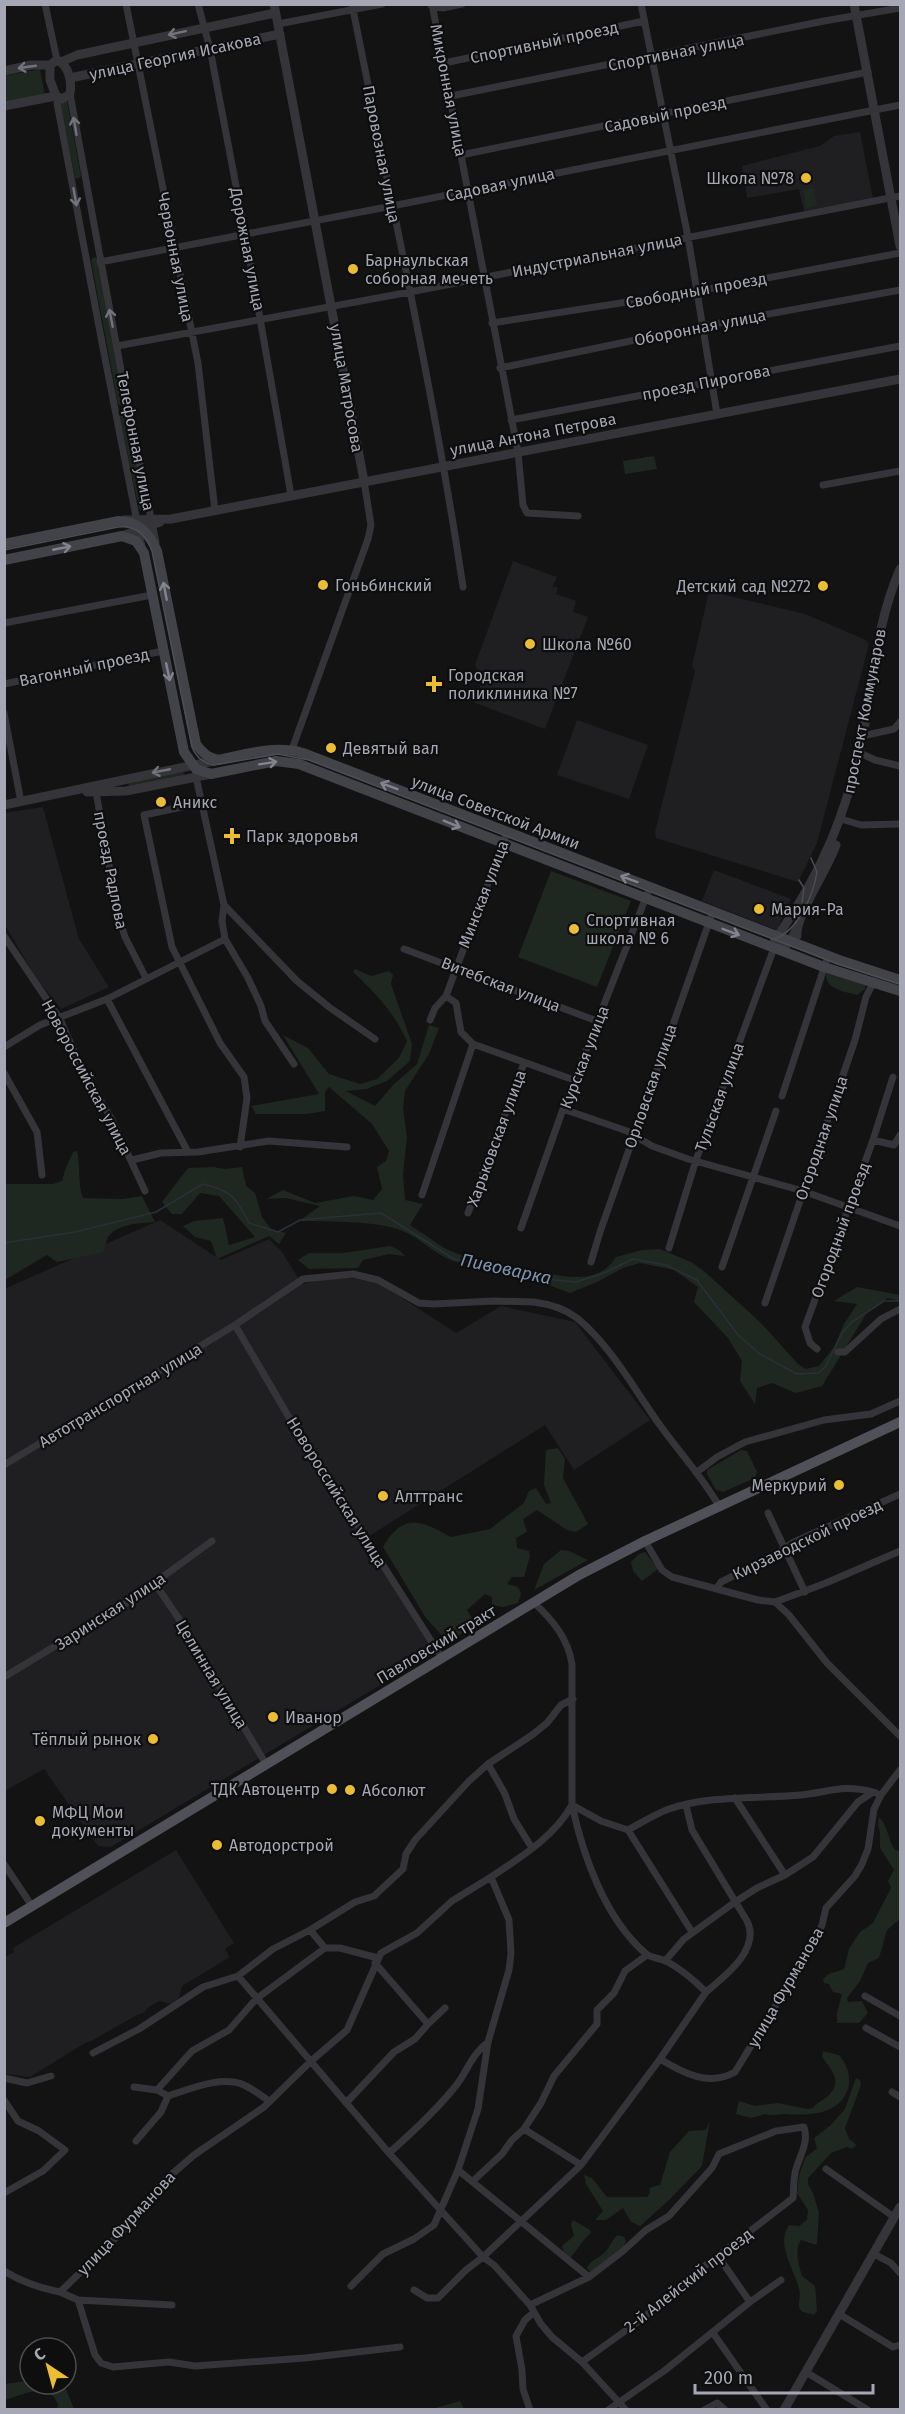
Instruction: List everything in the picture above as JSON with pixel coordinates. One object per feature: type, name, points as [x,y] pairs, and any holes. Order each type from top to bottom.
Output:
[{"type":"main road","points":[[4,544],[119,521],[143,525],[157,551],[195,738],[200,750],[212,759],[218,760]]},
{"type":"main road","points":[[122,536],[136,542],[144,553]]},
{"type":"main road","name":"улица Антона Петрова","points":[[4,560],[122,536]]},
{"type":"main road","name":"Телефонная улица","points":[[144,553],[184,752],[197,769]]},
{"type":"main road","name":"улица Советской Армии","points":[[218,760],[271,749],[291,750],[806,947],[900,991]]},
{"type":"main road","name":"улица Советской Армии","points":[[197,769],[211,774],[276,761],[289,762],[824,967],[875,978],[900,980]]},
{"type":"main road","name":"Павловский тракт","points":[[4,1923],[533,1602],[645,1541],[900,1422]]},
{"type":"street","points":[[45,4],[56,62],[50,80],[57,98]]},
{"type":"street","name":"Червонная улица","points":[[126,4],[175,246],[190,334],[198,363],[215,511]]},
{"type":"street","name":"Дорожная улица","points":[[198,4],[210,49],[245,233],[291,495]]},
{"type":"street","name":"улица Георгия Исакова","points":[[278,24],[353,6],[382,4]]},
{"type":"street","points":[[431,5],[443,8],[462,4]]},
{"type":"street","points":[[641,4],[688,237],[717,414]]},
{"type":"street","points":[[854,4],[875,110],[896,197],[900,246]]},
{"type":"street","name":"Микронная улица","points":[[431,5],[451,96],[500,368],[518,452],[523,505],[527,513],[578,516]]},
{"type":"street","name":"Паровозная улица","points":[[353,6],[443,466],[463,587]]},
{"type":"street","name":"Спортивная улица","points":[[451,96],[824,21],[900,8]]},
{"type":"street","name":"улица Георгия Исакова","points":[[4,70],[56,62],[77,55],[275,9]]},
{"type":"street","name":"улица Матросова","points":[[275,9],[371,525],[368,539],[291,750],[289,762]]},
{"type":"street","name":"Спортивный проезд","points":[[444,63],[644,21]]},
{"type":"street","name":"улица Георгия Исакова","points":[[70,78],[280,34]]},
{"type":"street","points":[[4,106],[65,98],[70,94],[70,78],[56,62]]},
{"type":"street","name":"Садовый проезд","points":[[462,155],[868,72]]},
{"type":"street","name":"Телефонная улица","points":[[70,94],[117,346],[143,525],[144,553]]},
{"type":"street","name":"Телефонная улица","points":[[57,98],[143,525]]},
{"type":"street","name":"Садовая улица","points":[[100,262],[900,105]]},
{"type":"street","name":"Индустриальная улица","points":[[117,346],[410,292],[896,197]]},
{"type":"street","name":"Свободный проезд","points":[[492,323],[698,291],[900,253]]},
{"type":"street","name":"Оборонная улица","points":[[500,368],[703,326],[900,290]]},
{"type":"street","name":"проезд Пирогова","points":[[511,420],[900,346]]},
{"type":"street","name":"улица Антона Петрова","points":[[122,536],[143,525],[171,519],[900,379]]},
{"type":"street","points":[[823,485],[900,471]]},
{"type":"street","name":"проспект Коммунаров","points":[[790,941],[832,859],[862,736],[881,622],[900,569]]},
{"type":"street","points":[[4,623],[152,595]]},
{"type":"street","name":"Вагонный проезд","points":[[4,684],[163,651]]},
{"type":"street","points":[[4,713],[21,802]]},
{"type":"street","points":[[862,736],[894,729],[900,722]]},
{"type":"street","points":[[197,769],[200,750]]},
{"type":"street","points":[[858,752],[875,760],[900,766]]},
{"type":"street","name":"улица Советской Армии","points":[[72,792],[126,791],[197,769],[218,760]]},
{"type":"street","name":"Телефонная улица","points":[[197,769],[201,803],[224,905],[222,921],[225,939],[248,978],[265,1021],[294,1064]]},
{"type":"street","name":"улица Советской Армии","points":[[4,805],[72,792],[124,778],[197,769]]},
{"type":"street","name":"проезд Радлова","points":[[96,792],[110,878],[120,922],[146,978]]},
{"type":"street","points":[[412,808],[417,797]]},
{"type":"street","points":[[201,803],[144,815],[172,947],[220,1043],[244,1077],[247,1098],[240,1147]]},
{"type":"street","points":[[841,819],[861,825],[900,824]]},
{"type":"street","name":"проспект Коммунаров","points":[[774,948],[778,936],[821,865],[841,819]]},
{"type":"street","name":"Минская улица","points":[[430,1020],[435,1008],[446,996],[507,832]]},
{"type":"street","name":"Курская улица","points":[[521,1228],[563,1109],[650,887]]},
{"type":"street","points":[[224,905],[297,981],[375,1039]]},
{"type":"street","name":"Орловская улица","points":[[591,1262],[712,911]]},
{"type":"street","points":[[796,930],[798,940],[806,947]]},
{"type":"street","name":"Новороссийская улица","points":[[4,936],[60,1019],[80,1065],[112,1120],[146,1191]]},
{"type":"street","points":[[4,1047],[40,1025],[107,999],[225,939]]},
{"type":"street","points":[[774,948],[784,947],[790,941]]},
{"type":"street","name":"Тульская улица","points":[[669,1248],[696,1160],[774,948]]},
{"type":"street","name":"Витебская улица","points":[[404,949],[597,1021]]},
{"type":"street","points":[[782,1096],[828,956]]},
{"type":"street","name":"Огородная улица","points":[[765,1303],[855,1040],[866,997],[875,978]]},
{"type":"street","points":[[446,996],[456,1003],[461,1032],[473,1044],[574,1080]]},
{"type":"street","points":[[107,999],[188,1152]]},
{"type":"street","points":[[422,1195],[473,1044]]},
{"type":"street","name":"Харьковская улица","points":[[468,1213],[524,1063]]},
{"type":"street","points":[[4,1073],[37,1132],[42,1175]]},
{"type":"street","points":[[873,1140],[893,1077]]},
{"type":"street","points":[[563,1109],[634,1135],[652,1146],[803,1191],[900,1227]]},
{"type":"street","points":[[722,1267],[776,1112]]},
{"type":"street","name":"Огородный проезд","points":[[817,1349],[810,1343],[805,1327],[873,1140],[894,1144],[897,1143],[900,1135]]},
{"type":"street","points":[[132,1160],[160,1153],[240,1147],[269,1141],[347,1147]]},
{"type":"street","name":"Автотранспортная улица","points":[[4,1465],[235,1325],[303,1279],[353,1274],[378,1280],[419,1303],[534,1302],[551,1305],[577,1318],[620,1365],[719,1506]]},
{"type":"street","points":[[838,1352],[845,1352],[881,1319],[900,1309]]},
{"type":"street","name":"Новороссийская улица","points":[[235,1325],[332,1489],[344,1504],[442,1658]]},
{"type":"street","points":[[697,1472],[717,1457],[745,1442],[824,1420],[871,1414],[900,1401]]},
{"type":"street","name":"Кирзаводской проезд","points":[[717,1588],[722,1581],[784,1550],[792,1543],[900,1494]]},
{"type":"street","points":[[768,1514],[805,1592]]},
{"type":"street","name":"Заринская улица","points":[[4,1677],[156,1584],[213,1541]]},
{"type":"street","points":[[645,1541],[663,1570],[672,1577],[758,1600],[776,1602],[900,1551]]},
{"type":"street","name":"Целинная улица","points":[[156,1584],[266,1764]]},
{"type":"street","points":[[533,1602],[552,1619],[570,1649],[573,1698],[572,1805],[579,1839],[594,1878],[624,1930],[647,1955],[665,1961],[689,1976],[706,1992]]},
{"type":"street","points":[[776,1602],[789,1615],[826,1663],[900,1736]]},
{"type":"street","points":[[93,2053],[140,2029],[203,1987],[238,1976],[273,1949],[310,1930],[355,1902],[374,1896],[403,1869],[406,1854],[415,1840],[469,1781],[488,1764],[532,1735],[547,1723],[561,1705],[573,1698]]},
{"type":"street","points":[[488,1764],[505,1794],[514,1820],[532,1848]]},
{"type":"street","name":"улица Фурманова","points":[[660,2059],[688,2076],[717,2078],[735,2072],[813,1946],[826,1908],[849,1883],[862,1864],[868,1849],[872,1816],[881,1795],[900,1770]]},
{"type":"street","points":[[628,1830],[666,1810],[735,1798],[818,1793],[831,1788],[860,1788],[881,1795]]},
{"type":"street","points":[[665,1961],[692,1932],[735,1902],[813,1857],[858,1802],[873,1792]]},
{"type":"street","points":[[735,1798],[785,1875]]},
{"type":"street","points":[[572,1805],[601,1821],[628,1830],[692,1932]]},
{"type":"street","points":[[376,1960],[386,1950],[417,1934],[452,1901],[532,1848],[563,1820],[572,1805]]},
{"type":"street","points":[[414,2290],[427,2298],[438,2298],[581,2165],[660,2059],[706,1992],[726,1976],[748,1945],[750,1927],[692,1830],[686,1805]]},
{"type":"street","points":[[4,1864],[32,1906]]},
{"type":"street","points":[[351,2286],[383,2254],[414,2239],[437,2221],[458,2170],[478,2109],[488,2042],[509,1970],[511,1937],[509,1920],[491,1877]]},
{"type":"street","points":[[310,1930],[325,1948]]},
{"type":"street","points":[[158,2090],[192,2051],[229,2030],[256,1999],[325,1948],[340,1948],[376,1960],[428,2024]]},
{"type":"street","points":[[473,2181],[524,2129],[542,2103],[554,2076],[597,2024],[597,2010],[614,1993],[626,1971],[647,1955]]},
{"type":"street","name":"улица Фурманова","points":[[172,2305],[78,2300],[60,2292],[121,2233],[164,2181],[194,2155],[253,2116],[310,2062],[347,2031],[376,1960]]},
{"type":"street","points":[[238,1976],[389,2153],[483,2257],[494,2265],[552,2337],[582,2362],[626,2409]]},
{"type":"street","points":[[865,1996],[900,2016]]},
{"type":"street","points":[[346,2103],[394,2052],[415,2039],[445,2008]]},
{"type":"street","points":[[866,2028],[900,2048]]},
{"type":"street","points":[[389,2153],[424,2122],[458,2082],[475,2053],[488,2042]]},
{"type":"street","points":[[4,2078],[27,2083],[51,2076]]},
{"type":"street","points":[[134,2087],[158,2090],[168,2096],[214,2083],[230,2082],[242,2084],[269,2101]]},
{"type":"street","points":[[892,2092],[900,2097]]},
{"type":"street","points":[[136,2141],[161,2112],[168,2096]]},
{"type":"street","points":[[4,2100],[18,2121],[39,2131],[65,2150],[43,2171],[19,2187],[4,2193]]},
{"type":"street","name":"2-й Алейский проезд","points":[[582,2362],[643,2318],[793,2198],[795,2170],[802,2157],[806,2133],[804,2127],[776,2131],[719,2154],[712,2168],[669,2216],[646,2230],[589,2277]]},
{"type":"street","points":[[524,2129],[581,2165]]},
{"type":"street","points":[[826,2169],[894,2217]]},
{"type":"street","points":[[458,2170],[589,2277],[531,2309],[520,2327],[516,2336],[523,2389],[530,2409]]},
{"type":"street","points":[[784,2409],[900,2207]]},
{"type":"street","points":[[874,2254],[891,2264],[900,2273]]},
{"type":"street","points":[[718,2256],[750,2302]]},
{"type":"street","points":[[4,2271],[42,2289],[60,2292]]},
{"type":"street","points":[[608,2409],[664,2371],[781,2280]]},
{"type":"street","points":[[78,2300],[95,2355],[101,2363],[113,2367],[169,2362],[195,2366],[225,2364],[400,2347]]},
{"type":"street","points":[[839,2314],[893,2347],[900,2345]]},
{"type":"street","points":[[713,2333],[767,2409]]},
{"type":"street","points":[[806,2372],[868,2409]]},
{"type":"street","points":[[707,2407],[717,2403],[725,2409]]},
{"type":"shaded area","points":[[40,69],[45,96],[5,104],[5,76]]},
{"type":"shaded area","points":[[67,101],[81,176],[78,179],[75,178],[60,102]]},
{"type":"shaded area","name":"Школа №78","points":[[860,132],[873,199],[804,211],[799,189],[747,198],[742,166],[820,146],[834,136]]},
{"type":"shaded area","points":[[814,188],[817,206],[806,208],[803,190]]},
{"type":"shaded area","points":[[94,257],[97,258],[125,403],[122,406],[118,404],[91,260]]},
{"type":"shaded area","points":[[127,414],[145,508],[142,511],[139,509],[120,416]]},
{"type":"shaded area","points":[[654,456],[657,469],[625,474],[623,461]]},
{"type":"shaded area","name":"Школа №60","points":[[513,561],[557,577],[553,586],[558,588],[556,594],[576,601],[573,612],[588,617],[545,729],[475,703],[482,681],[475,665]]},
{"type":"shaded area","points":[[709,591],[805,614],[866,640],[869,644],[817,843],[798,882],[656,838],[655,832],[695,671],[692,666]]},
{"type":"shaded area","points":[[577,720],[648,745],[629,799],[557,775]]},
{"type":"shaded area","points":[[183,770],[184,775],[129,786],[128,782]]},
{"type":"shaded area","points":[[43,807],[79,939],[109,987],[61,1009],[36,978],[5,925],[4,813]]},
{"type":"shaded area","points":[[714,870],[791,899],[777,930],[702,901]]},
{"type":"shaded area","name":"Спортивная школа № 6","points":[[551,871],[631,901],[597,987],[518,957]]},
{"type":"shaded area","points":[[355,969],[371,976],[389,971],[393,975],[391,984],[412,1044],[410,1061],[387,1081],[366,1089],[346,1091],[375,1106],[393,1085],[417,1064],[429,1025],[439,1028],[429,1054],[405,1091],[403,1108],[407,1137],[403,1174],[405,1200],[423,1204],[410,1225],[446,1249],[466,1257],[462,1263],[447,1258],[405,1232],[394,1228],[353,1222],[299,1221],[320,1206],[286,1198],[266,1199],[283,1190],[315,1203],[354,1196],[373,1200],[382,1189],[377,1167],[386,1161],[389,1151],[372,1124],[329,1087],[325,1092],[325,1111],[307,1114],[256,1114],[251,1106],[319,1094],[283,1035],[308,1048],[329,1074],[360,1084],[377,1079],[399,1058],[407,1041],[384,1004],[353,972]]},
{"type":"shaded area","points":[[826,973],[865,985],[865,989],[857,995],[836,989],[828,983]]},
{"type":"shaded area","points":[[77,1151],[83,1198],[122,1199],[142,1196],[155,1222],[117,1229],[108,1237],[104,1252],[57,1262],[47,1255],[5,1280],[5,1184],[53,1184],[62,1181],[73,1152]]},
{"type":"shaded area","points":[[242,1167],[246,1186],[255,1193],[262,1217],[271,1229],[286,1233],[279,1244],[269,1236],[217,1259],[211,1241],[195,1237],[183,1226],[194,1221],[223,1218],[229,1245],[255,1237],[219,1196],[200,1193],[182,1214],[172,1214],[162,1202],[188,1168],[225,1169]]},
{"type":"shaded area","points":[[160,1220],[221,1260],[269,1239],[282,1252],[302,1284],[328,1278],[351,1278],[379,1283],[456,1333],[501,1306],[575,1322],[650,1420],[574,1470],[545,1425],[363,1540],[428,1642],[431,1649],[427,1657],[111,1847],[98,1846],[44,1769],[5,1791],[4,1289]]},
{"type":"shaded area","points":[[390,1246],[405,1256],[389,1254],[363,1260],[358,1268],[309,1269],[298,1260],[309,1253],[343,1253]]},
{"type":"shaded area","points":[[660,1249],[691,1262],[704,1271],[761,1323],[798,1364],[806,1369],[819,1366],[834,1347],[844,1324],[857,1304],[834,1301],[857,1287],[900,1295],[900,1301],[888,1298],[868,1311],[822,1386],[796,1393],[772,1383],[757,1388],[755,1404],[740,1381],[742,1361],[728,1338],[694,1302],[698,1287],[674,1270],[640,1263],[623,1268],[570,1293],[530,1278],[539,1272],[571,1277],[591,1275],[601,1272],[616,1257],[642,1250]]},
{"type":"shaded area","points":[[558,1448],[565,1459],[563,1478],[588,1524],[576,1532],[567,1530],[537,1510],[523,1519],[527,1532],[516,1538],[517,1548],[529,1551],[530,1556],[524,1577],[512,1577],[507,1584],[518,1587],[521,1594],[518,1603],[503,1607],[492,1605],[492,1597],[485,1594],[467,1610],[474,1622],[471,1626],[457,1636],[444,1638],[426,1618],[383,1547],[390,1536],[405,1524],[421,1524],[451,1537],[490,1529],[524,1503],[529,1491],[536,1488],[546,1504],[551,1503],[544,1485],[546,1450]]},
{"type":"shaded area","points":[[741,1450],[747,1451],[757,1472],[755,1478],[723,1492],[716,1490],[707,1470]]},
{"type":"shaded area","points":[[561,1550],[569,1551],[588,1560],[534,1590],[544,1564]]},
{"type":"shaded area","points":[[645,1552],[658,1569],[642,1581],[633,1571],[631,1562],[639,1554]]},
{"type":"shaded area","points":[[879,1817],[895,1850],[900,1851],[900,1919],[887,1930],[879,1958],[868,1963],[860,1981],[847,1998],[848,2002],[862,2001],[868,2013],[859,2023],[837,2023],[842,1994],[833,1992],[823,1979],[829,1974],[844,1969],[849,1949],[860,1932],[873,1923],[891,1888],[888,1881],[894,1870],[880,1848]]},
{"type":"shaded area","points":[[176,1850],[234,1943],[225,1949],[230,1957],[182,1986],[179,1998],[171,2004],[159,2001],[147,2008],[145,2012],[85,2043],[30,2077],[5,2074],[5,1957],[14,1952],[13,1948]]},
{"type":"shaded area","points":[[823,2051],[839,2055],[848,2070],[849,2087],[841,2101],[834,2107],[821,2112],[766,2114],[751,2118],[736,2114],[739,2101],[755,2106],[778,2103],[807,2109],[813,2108],[828,2096],[835,2086],[834,2076],[822,2057]]},
{"type":"shaded area","points":[[856,2078],[860,2080],[861,2085],[845,2128],[849,2139],[857,2145],[852,2149],[847,2147],[831,2153],[808,2178],[819,2213],[817,2245],[801,2240],[797,2253],[802,2276],[815,2286],[817,2311],[814,2315],[803,2312],[799,2308],[800,2292],[787,2257],[785,2233],[789,2225],[799,2226],[807,2220],[808,2210],[797,2193],[799,2176],[805,2158],[817,2148],[814,2138],[831,2125],[845,2109]]},
{"type":"shaded area","points":[[710,2120],[702,2166],[640,2226],[631,2222],[623,2208],[606,2220],[595,2220],[603,2211],[586,2184],[584,2175],[592,2178],[607,2197],[647,2197],[650,2193],[649,2188],[660,2185],[670,2152],[689,2131],[706,2130]]},
{"type":"shaded area","points":[[573,2220],[590,2230],[591,2233],[567,2261],[562,2246],[574,2236],[571,2224]]},
{"type":"shaded area","points":[[618,2235],[624,2237],[626,2241],[624,2246],[590,2272],[587,2268],[589,2265],[608,2249]]},
{"type":"shaded area","points":[[18,2382],[18,2396],[5,2400],[5,2384]]},
{"type":"shaded area","points":[[69,2396],[74,2409],[57,2409],[58,2405],[54,2397]]},
{"type":"shaded area","points":[[460,2401],[464,2409],[432,2409]]},
{"type":"waterway","name":"Пивоварка","points":[[4,1243],[75,1232],[156,1212],[203,1184],[221,1189],[232,1196],[249,1223],[278,1232],[300,1220],[381,1213],[454,1259],[544,1279],[576,1282],[604,1273],[633,1259],[666,1265],[697,1280],[738,1335],[760,1354],[797,1374],[819,1373],[826,1366],[842,1333],[852,1322],[884,1301],[900,1301]]},
{"type":"tram line","points":[[4,550],[118,527],[135,529],[144,536],[152,551],[192,747],[198,757],[206,763],[214,765],[278,754],[309,760],[838,964],[900,984]]},
{"type":"tram line","points":[[771,940],[789,930],[808,902],[817,872],[811,858]]},
{"type":"tram line","points":[[799,880],[804,888],[802,902]]},
{"type":"place","name":"Школа №78","points":[[806,178]]},
{"type":"place","name":"Барнаульская соборная мечеть","points":[[353,269]]},
{"type":"place","name":"Гоньбинский","points":[[323,585]]},
{"type":"place","name":"Детский сад №272","points":[[823,586]]},
{"type":"place","name":"Школа №60","points":[[530,644]]},
{"type":"place","name":"Городская поликлиника №7","points":[[434,684]]},
{"type":"place","name":"Девятый вал","points":[[331,748]]},
{"type":"place","name":"Аникс","points":[[161,802]]},
{"type":"place","name":"Парк здоровья","points":[[232,836]]},
{"type":"place","name":"Мария-Ра","points":[[759,909]]},
{"type":"place","name":"Спортивная школа № 6","points":[[574,929]]},
{"type":"place","name":"Меркурий","points":[[839,1485]]},
{"type":"place","name":"Алттранс","points":[[383,1496]]},
{"type":"place","name":"Иванор","points":[[273,1717]]},
{"type":"place","name":"Тёплый рынок","points":[[153,1739]]},
{"type":"place","name":"ТДК Автоцентр","points":[[332,1789]]},
{"type":"place","name":"Абсолют","points":[[350,1790]]},
{"type":"place","name":"МФЦ Мои документы","points":[[40,1821]]},
{"type":"place","name":"Автодорстрой","points":[[217,1845]]}]
